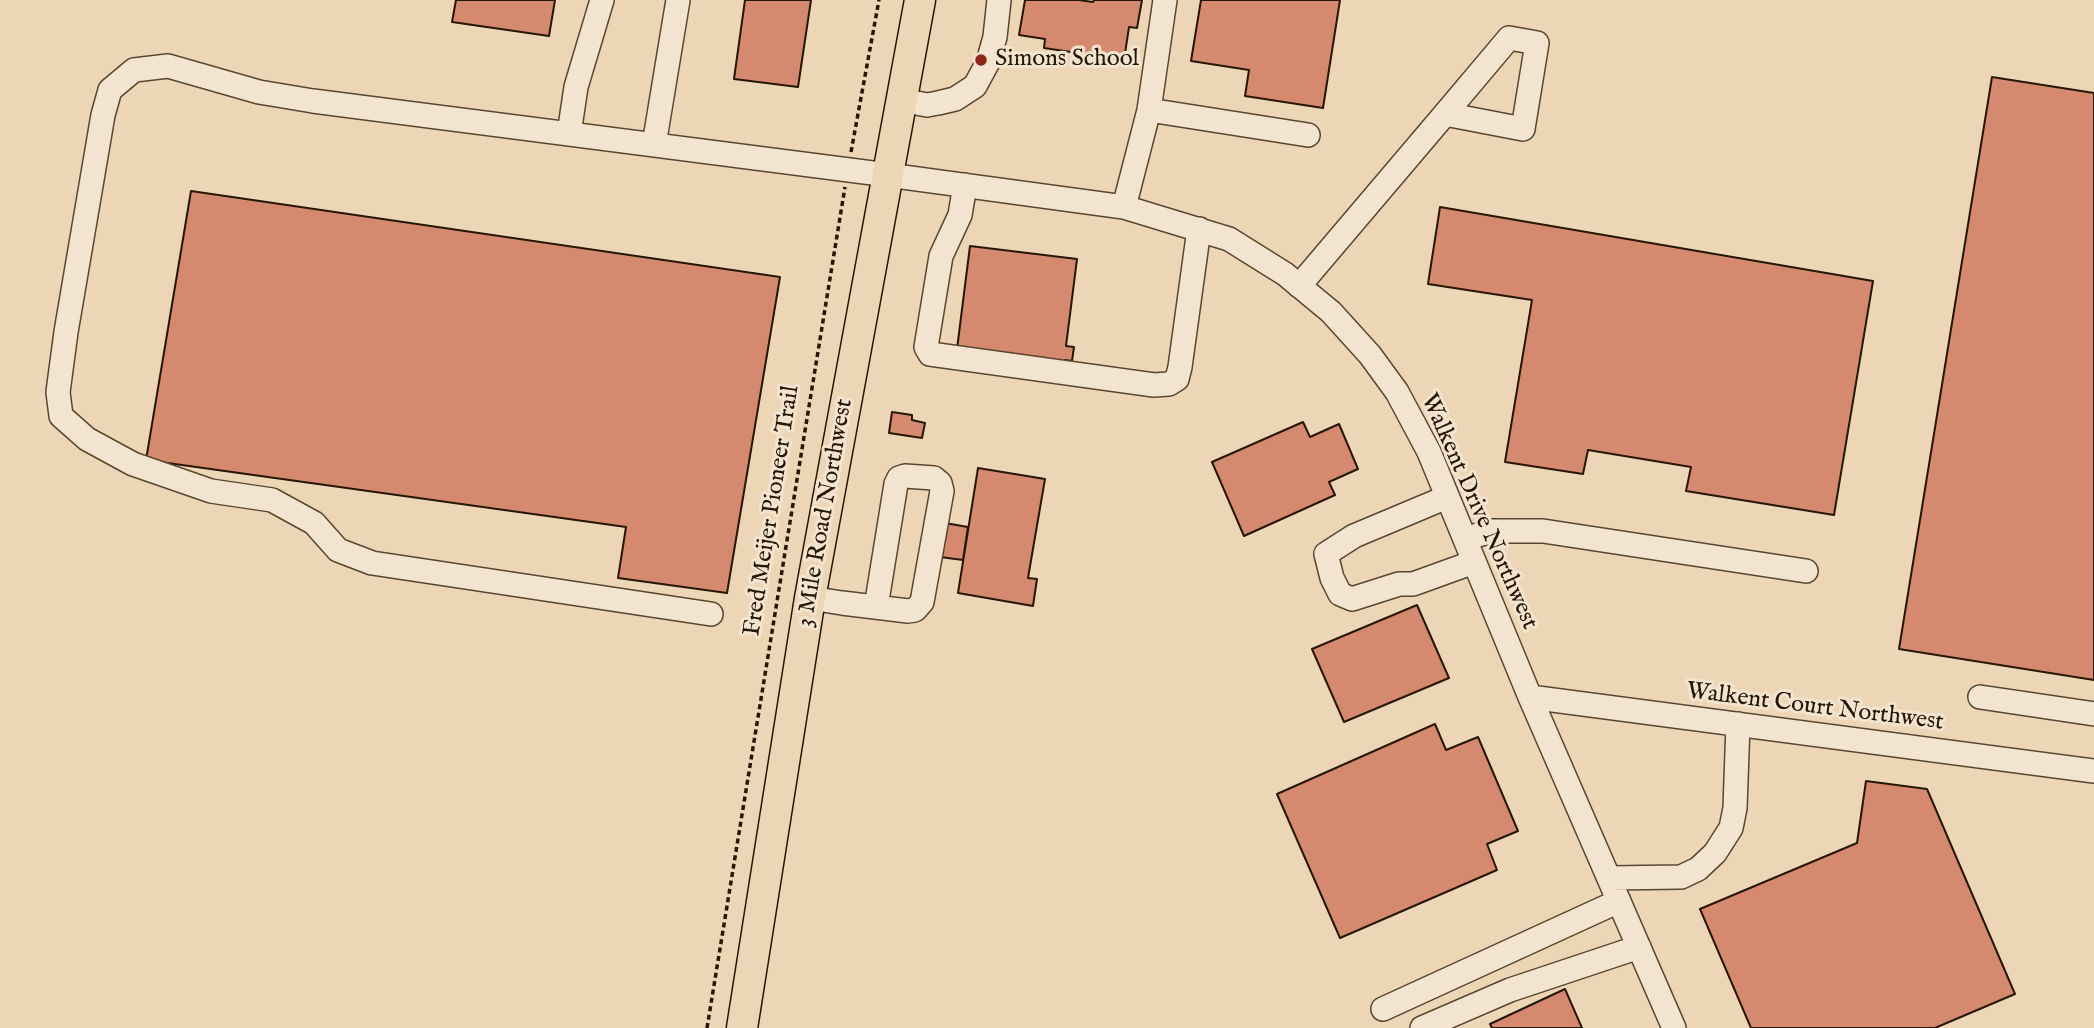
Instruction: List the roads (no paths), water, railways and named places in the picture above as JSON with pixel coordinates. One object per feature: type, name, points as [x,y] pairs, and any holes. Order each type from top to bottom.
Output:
[{"type":"main road","name":"3 Mile Road Northwest","points":[[742,1028],[810,598],[920,0]]},
{"type":"street","points":[[569,134],[576,87],[601,0]]},
{"type":"street","points":[[654,145],[678,0]]},
{"type":"street","points":[[901,100],[928,105],[939,103],[955,99],[975,86],[988,62],[995,37],[999,0]]},
{"type":"street","points":[[1124,207],[1149,110],[1166,0]]},
{"type":"street","points":[[1300,286],[1509,38],[1537,43],[1523,129],[1445,114]]},
{"type":"street","name":"Walkent Drive Northwest","points":[[711,614],[372,562],[338,550],[314,523],[272,500],[211,491],[133,464],[87,439],[61,416],[58,392],[103,115],[110,90],[134,69],[168,66],[258,92],[313,101],[1124,207],[1229,239],[1285,274],[1331,312],[1370,355],[1397,392],[1429,452],[1530,697],[1674,1028]]},
{"type":"street","points":[[1149,110],[1308,135]]},
{"type":"street","points":[[965,185],[960,215],[941,256],[926,347],[930,354],[1154,385],[1169,384],[1177,379],[1180,367],[1199,229]]},
{"type":"street","points":[[810,598],[876,607],[908,611],[915,610],[922,602],[942,491],[940,482],[934,478],[905,476],[899,478],[896,484],[876,607]]},
{"type":"street","points":[[1447,497],[1354,536],[1326,554],[1332,578],[1340,594],[1352,599],[1399,584],[1413,584],[1474,562]]},
{"type":"street","points":[[1465,539],[1491,531],[1543,531],[1806,571]]},
{"type":"street","name":"Walkent Court Northwest","points":[[1530,697],[2094,771]]},
{"type":"street","points":[[1980,697],[2094,714]]},
{"type":"street","points":[[1609,878],[1681,877],[1698,869],[1716,853],[1731,828],[1735,808],[1738,724]]},
{"type":"street","points":[[1383,1009],[1619,901]]},
{"type":"street","points":[[1422,1028],[1510,990],[1639,947]]},
{"type":"place","name":"Simons School","points":[[981,60]]}]
